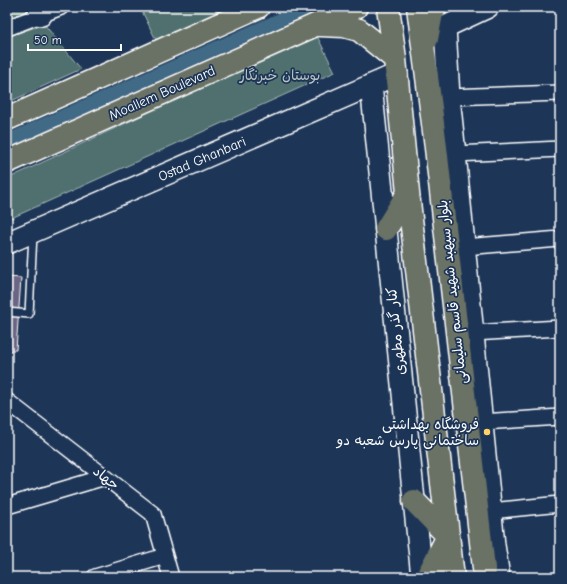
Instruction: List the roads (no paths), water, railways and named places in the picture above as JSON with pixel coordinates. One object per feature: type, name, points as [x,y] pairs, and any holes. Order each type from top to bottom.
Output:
[{"type":"main road","points":[[7,119],[258,7]]},
{"type":"main road","name":"Moallem Boulevard","points":[[7,162],[355,7]]},
{"type":"main road","points":[[388,7],[396,67],[408,193],[452,577]]},
{"type":"main road","name":"بلوار سپهبد شهید قاسم سلیمانی","points":[[418,7],[423,54],[448,143],[483,505],[485,577]]},
{"type":"main road","points":[[423,54],[432,13],[435,7]]},
{"type":"main road","points":[[317,25],[344,26],[359,30],[396,67]]},
{"type":"main road","points":[[386,229],[408,193]]},
{"type":"main road","points":[[414,501],[448,536]]},
{"type":"main road","points":[[483,505],[494,545]]},
{"type":"main road","points":[[427,577],[448,536]]},
{"type":"street","points":[[7,28],[40,11],[61,7]]},
{"type":"street","points":[[488,7],[445,27],[449,97],[448,143],[464,247],[482,422],[483,505],[560,504]]},
{"type":"street","name":"Ostad Ghanbari","points":[[7,244],[371,85],[396,67]]},
{"type":"street","name":"کنار گذر مطهری","points":[[371,85],[422,577]]},
{"type":"street","points":[[449,97],[560,93]]},
{"type":"street","points":[[448,143],[560,149]]},
{"type":"street","points":[[464,247],[560,239]]},
{"type":"street","points":[[473,333],[560,328]]},
{"type":"street","name":"جهاد","points":[[10,407],[153,514],[171,577]]},
{"type":"street","points":[[482,422],[560,417]]},
{"type":"street","points":[[7,506],[105,477]]},
{"type":"street","points":[[494,545],[499,577]]},
{"type":"street","points":[[95,577],[165,556]]},
{"type":"lane","points":[[7,312],[29,314],[34,232]]},
{"type":"waterway","points":[[7,141],[308,7]]},
{"type":"place","name":"فروشگاه بهداشتی ساختمانی پارس شعبه دو","points":[[487,432]]},
{"type":"park label","name":"بوستان خبرنگار","points":[[280,75]]}]
